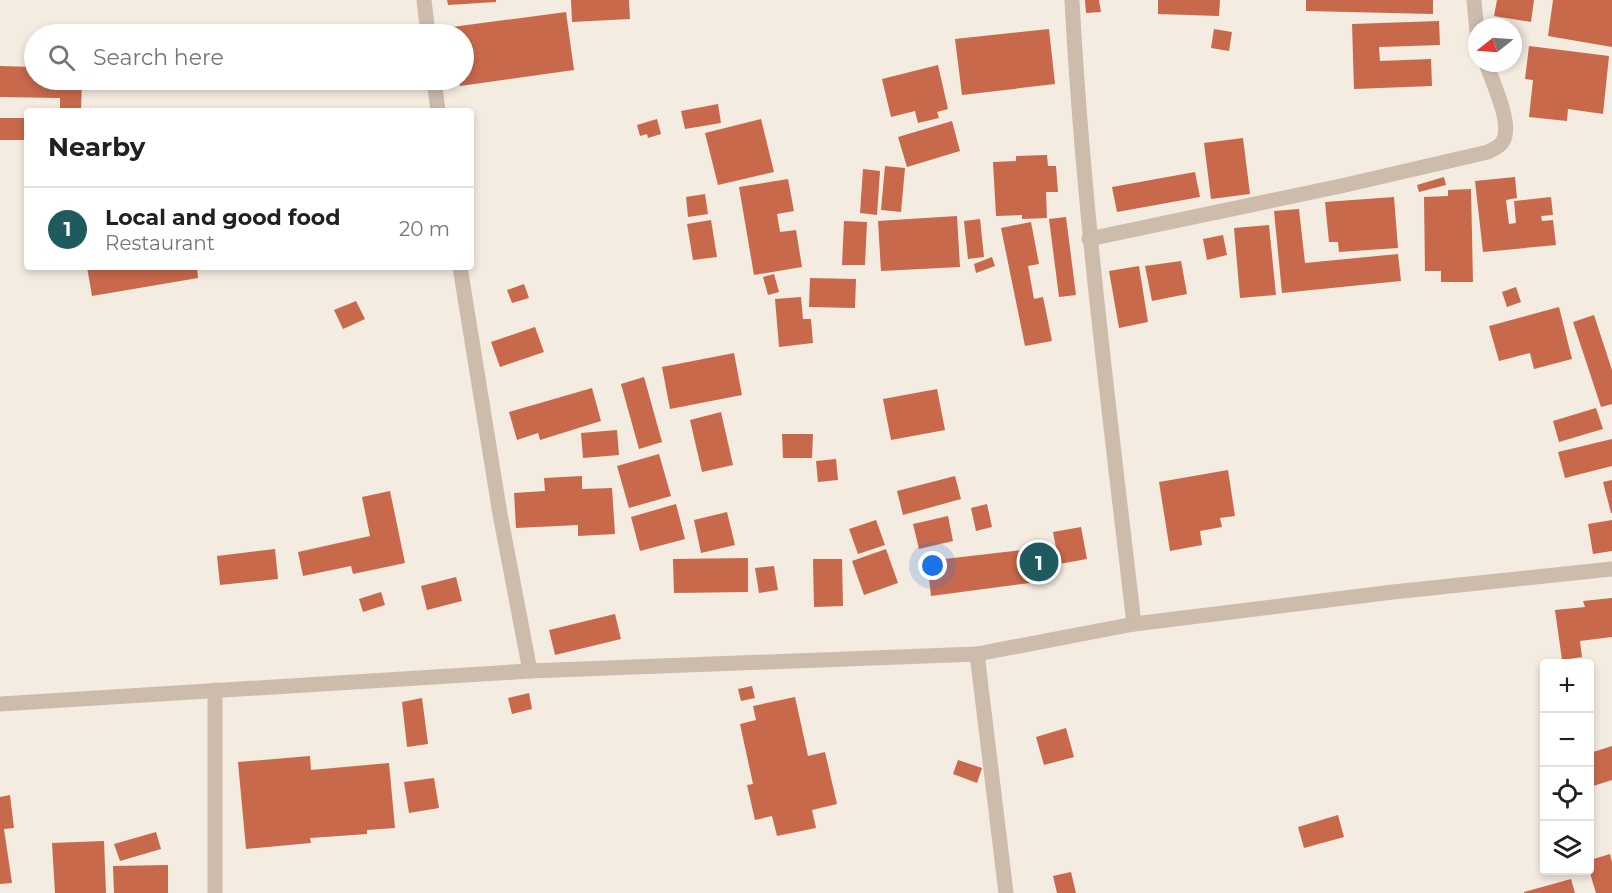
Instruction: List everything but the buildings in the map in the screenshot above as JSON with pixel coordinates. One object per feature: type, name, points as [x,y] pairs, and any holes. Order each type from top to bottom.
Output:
[{"type":"street","points":[[424,0],[427,24]]},
{"type":"street","points":[[1072,0],[1077,106],[1089,239],[1134,624]]},
{"type":"street","points":[[1474,0],[1476,18]]},
{"type":"street","points":[[1089,239],[1341,186],[1488,152],[1502,144],[1506,134],[1505,120],[1489,72]]},
{"type":"street","points":[[435,90],[438,108]]},
{"type":"street","points":[[460,270],[498,503],[530,671]]},
{"type":"street","points":[[0,704],[530,671],[977,654],[1134,624],[1393,592],[1612,569]]},
{"type":"street","points":[[977,654],[1006,893]]},
{"type":"street","points":[[215,690],[215,893]]},
{"type":"place","name":"Local and good food","points":[[1039,562]]}]
